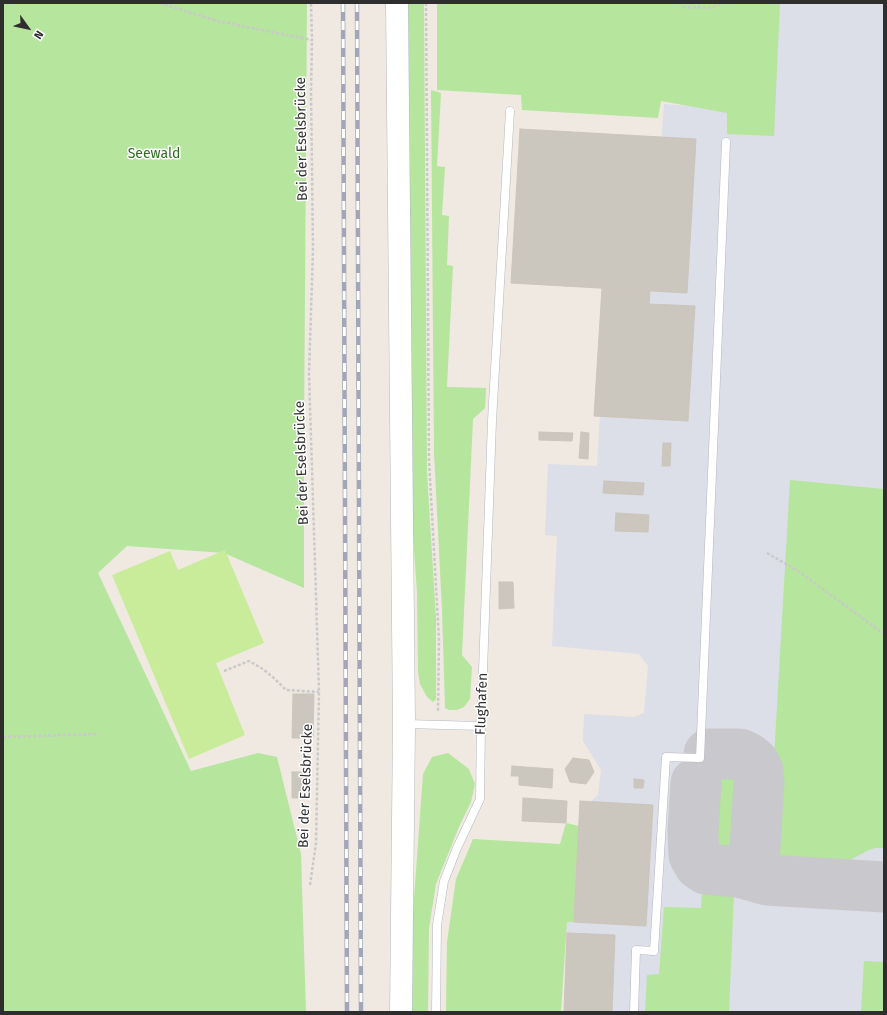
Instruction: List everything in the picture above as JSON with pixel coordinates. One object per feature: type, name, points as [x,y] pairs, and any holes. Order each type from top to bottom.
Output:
[{"type":"street","points":[[397,3],[404,724],[401,1012]]},
{"type":"lane","name":"Flughafen","points":[[436,1012],[436,925],[444,881],[456,848],[480,799],[480,726],[494,389],[510,111]]},
{"type":"lane","points":[[634,1012],[636,950],[654,951],[666,757],[700,758],[726,142]]},
{"type":"lane","points":[[404,724],[480,726]]},
{"type":"path","points":[[160,3],[217,21],[312,40]]},
{"type":"path","name":"Bei der Eselsbrücke","points":[[310,885],[316,843],[319,692],[309,374],[313,249],[311,3]]},
{"type":"path","points":[[426,3],[429,460],[439,640],[438,726]]},
{"type":"path","points":[[683,7],[710,8],[723,3]]},
{"type":"path","points":[[768,553],[798,571],[884,634]]},
{"type":"path","points":[[224,671],[249,661],[269,674],[286,690],[319,692]]},
{"type":"path","points":[[3,737],[99,734]]},
{"type":"shaded area","points":[[759,3],[884,3],[884,1012],[564,1012],[567,922],[574,922],[580,801],[590,802],[598,795],[601,770],[583,741],[584,714],[634,717],[644,713],[648,666],[639,654],[552,646],[557,536],[545,535],[548,464],[597,466],[600,416],[594,416],[602,288],[650,291],[664,104],[753,111]]},
{"type":"green space","name":"Seewald","points":[[3,3],[307,3],[304,588],[224,553],[127,546],[98,573],[191,771],[258,753],[277,757],[301,854],[306,1012],[3,1012]]},
{"type":"green space","points":[[405,3],[424,3],[427,472],[436,619],[436,699],[433,702],[427,697],[420,684],[418,672],[417,593],[410,492]]},
{"type":"green space","points":[[437,3],[780,3],[774,136],[727,134],[727,113],[661,101],[658,118],[522,110],[521,95],[437,90]]},
{"type":"green space","points":[[431,90],[441,93],[437,166],[445,167],[442,215],[449,216],[447,265],[453,266],[447,387],[486,388],[485,408],[473,419],[462,655],[472,667],[470,699],[464,707],[457,710],[449,710],[445,708],[442,610],[434,453]]},
{"type":"green space","points":[[790,480],[884,489],[884,848],[869,850],[840,865],[768,862]]},
{"type":"green space","points":[[225,550],[264,643],[216,663],[245,735],[189,759],[112,575],[170,551],[178,570]]},
{"type":"green space","points":[[448,753],[469,769],[475,784],[471,802],[459,827],[436,884],[429,928],[428,1012],[410,1012],[411,939],[423,774],[432,757]]},
{"type":"green space","points":[[711,759],[738,762],[746,771],[740,850],[726,856],[712,855],[705,847]]},
{"type":"green space","points":[[566,823],[579,826],[574,922],[567,922],[561,1012],[446,1012],[447,942],[456,879],[473,839],[560,844]]},
{"type":"green space","points":[[708,881],[722,881],[734,894],[729,1012],[645,1012],[647,975],[659,974],[664,907],[701,908],[702,890]]},
{"type":"green space","points":[[864,961],[884,962],[884,1012],[861,1012]]},
{"type":"building","points":[[520,129],[696,139],[687,293],[511,283]]},
{"type":"building","points":[[602,288],[650,291],[649,304],[695,306],[688,421],[594,416]]},
{"type":"building","points":[[539,432],[573,433],[572,441],[539,440]]},
{"type":"building","points":[[581,432],[589,433],[588,459],[579,458]]},
{"type":"building","points":[[663,443],[671,443],[670,466],[662,466]]},
{"type":"building","points":[[604,481],[644,483],[643,495],[603,493]]},
{"type":"building","points":[[616,513],[649,515],[648,532],[615,531]]},
{"type":"building","points":[[499,582],[513,582],[514,608],[499,609]]},
{"type":"building","points":[[293,694],[314,694],[313,738],[292,738]]},
{"type":"building","points":[[573,758],[589,760],[594,772],[586,784],[570,782],[565,769]]},
{"type":"building","points":[[512,766],[553,769],[552,788],[519,785],[519,776],[511,776]]},
{"type":"building","points":[[292,772],[310,772],[310,798],[292,798]]},
{"type":"building","points":[[634,779],[644,780],[643,788],[634,788]]},
{"type":"building","points":[[523,798],[567,801],[566,823],[522,821]]},
{"type":"building","points":[[580,801],[653,805],[646,926],[574,922]]},
{"type":"building","points":[[567,933],[615,935],[612,1012],[564,1012]]},
{"type":"taxiway","points":[[709,754],[740,754],[754,763],[758,771],[759,783],[754,862],[755,870],[760,876],[767,880]]},
{"type":"taxiway","points":[[696,783],[693,831],[694,855],[699,864],[706,869],[739,872],[767,880],[884,887]]},
{"type":"railway","points":[[343,3],[347,1012]]},
{"type":"railway","points":[[357,3],[361,1012]]}]
